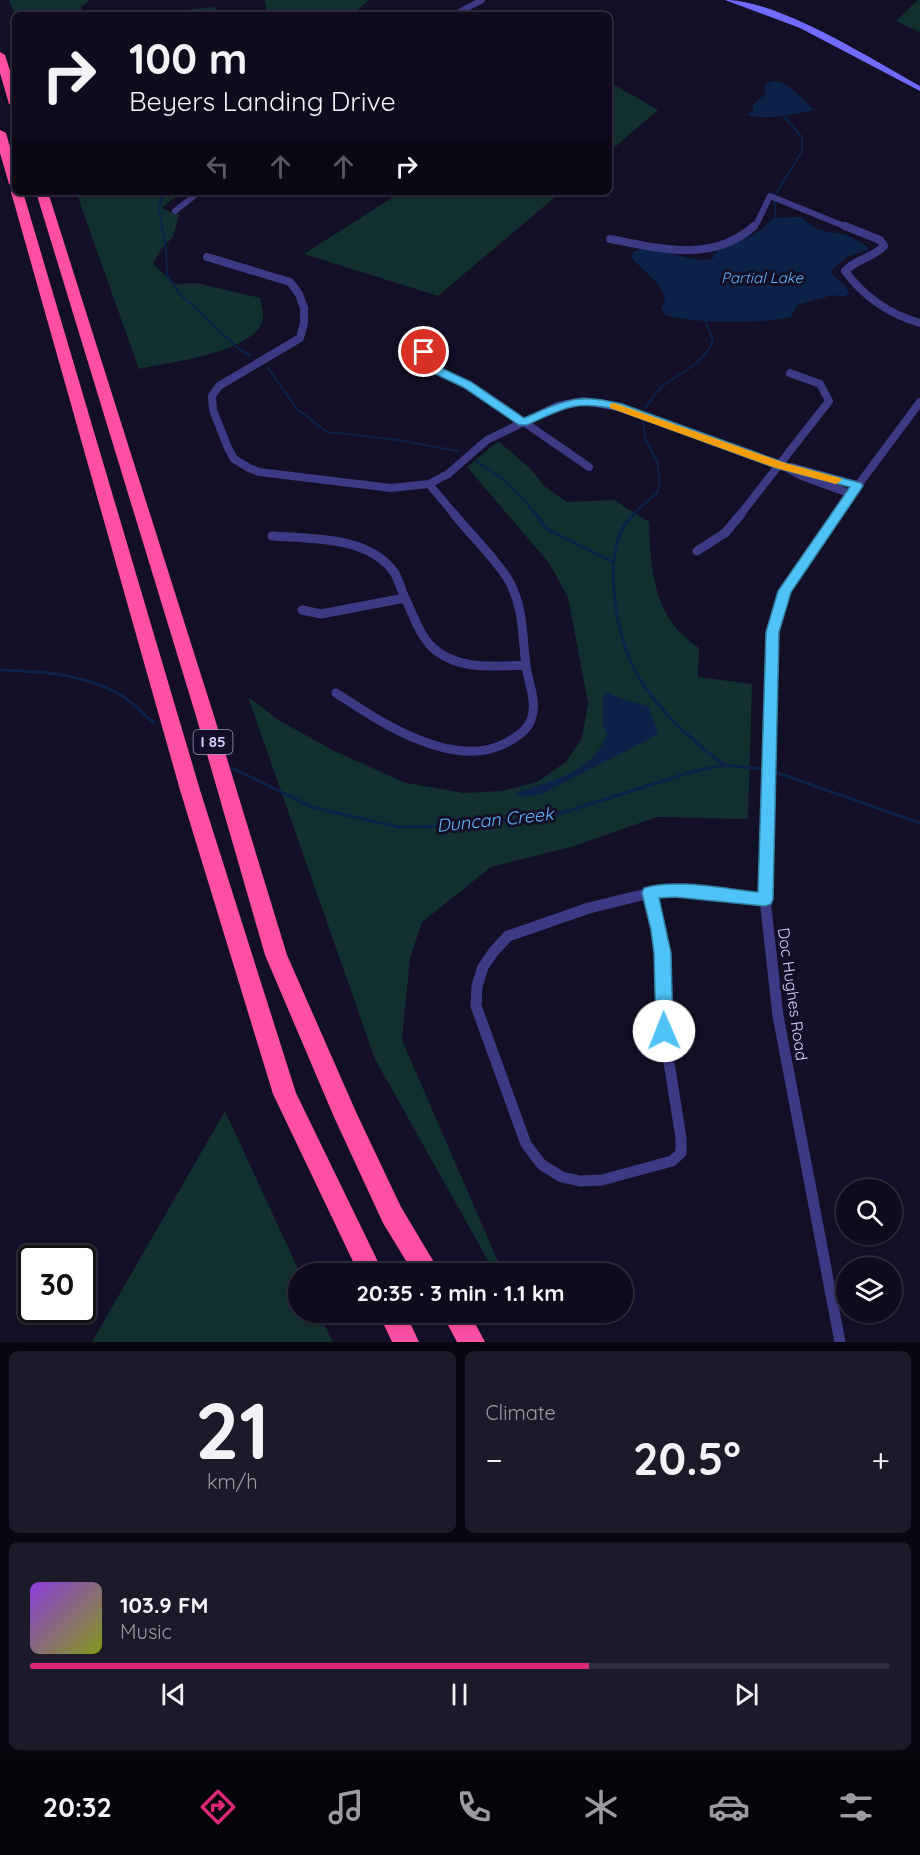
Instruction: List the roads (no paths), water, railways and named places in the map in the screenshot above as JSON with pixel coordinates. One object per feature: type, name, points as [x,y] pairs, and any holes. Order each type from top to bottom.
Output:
[{"type":"highway","points":[[0,55],[12,94]]},
{"type":"highway","points":[[0,133],[12,174]]},
{"type":"highway","name":"I 85","points":[[18,195],[190,790],[285,1094],[367,1263]]},
{"type":"highway","name":"I 85","points":[[43,195],[202,705],[276,955],[346,1117],[392,1215],[422,1263]]},
{"type":"highway","points":[[396,1323],[406,1342]]},
{"type":"highway","points":[[461,1323],[472,1342]]},
{"type":"street","points":[[460,12],[482,0]]},
{"type":"street","points":[[729,0],[759,8],[811,32],[920,89]]},
{"type":"street","points":[[175,211],[195,195]]},
{"type":"street","points":[[610,239],[669,250],[710,250],[746,233],[757,223],[770,196],[880,240],[884,246],[880,252],[855,262],[845,271],[851,280],[875,302],[891,312],[920,323]]},
{"type":"street","points":[[207,257],[290,282],[298,288],[301,296],[304,317],[300,338],[219,386],[211,398],[213,411],[232,458],[243,466],[259,472],[391,488],[429,484],[448,474],[487,440],[570,402],[598,402],[618,407],[780,465],[802,476],[854,490]]},
{"type":"street","points":[[434,334],[424,352],[428,362],[435,369],[467,384],[589,467]]},
{"type":"street","points":[[697,551],[724,533],[780,465],[829,400],[828,392],[815,380],[790,373]]},
{"type":"street","name":"Doc Hughes Road","points":[[840,1342],[782,1039],[765,899],[772,632],[784,591],[854,490],[920,402]]},
{"type":"street","points":[[336,693],[394,730],[439,745],[472,751],[496,748],[516,738],[531,720],[533,700],[526,665],[523,618],[509,581],[429,484]]},
{"type":"street","points":[[272,536],[357,546],[378,558],[393,571],[405,598],[432,646],[450,660],[480,666],[526,665]]},
{"type":"street","points":[[302,610],[321,614],[405,598]]},
{"type":"street","points":[[650,893],[663,953],[664,1031],[681,1138],[681,1153],[672,1161],[602,1180],[580,1181],[562,1177],[542,1165],[526,1144],[476,1006],[475,990],[494,948],[508,936],[624,898],[650,893],[675,891],[765,899]]},
{"type":"water","points":[[773,81],[785,84],[814,110],[771,117],[748,115],[753,110],[753,105],[765,94],[765,84]]},
{"type":"water","name":"Partial Lake","points":[[801,217],[820,230],[851,237],[868,247],[868,250],[847,257],[831,271],[846,287],[849,294],[843,297],[833,295],[797,305],[791,317],[728,322],[693,320],[665,315],[661,309],[665,302],[660,288],[631,256],[634,251],[643,249],[663,251],[693,259],[712,259],[717,250],[751,236],[773,218]]},
{"type":"water","points":[[607,692],[621,699],[648,706],[658,732],[655,736],[542,794],[526,797],[516,794],[570,773],[593,757],[607,734],[603,727],[603,696]]},
{"type":"waterway","points":[[782,115],[802,137],[802,150]]},
{"type":"waterway","points":[[775,195],[801,153]]},
{"type":"waterway","points":[[162,195],[159,211],[166,249],[167,276],[180,294],[239,349],[250,355]]},
{"type":"waterway","points":[[774,200],[776,218]]},
{"type":"waterway","points":[[645,408],[661,387],[692,366],[709,348],[713,340],[705,320]]},
{"type":"waterway","points":[[268,368],[297,409],[327,432],[392,439],[458,451]]},
{"type":"waterway","points":[[632,515],[657,493],[660,483],[657,461],[645,438],[643,420]]},
{"type":"waterway","points":[[476,461],[506,481],[537,515]]},
{"type":"waterway","points":[[536,514],[547,529],[613,562]]},
{"type":"waterway","points":[[634,514],[624,527],[617,543],[613,582],[618,621],[628,655],[643,683],[661,708],[687,734],[724,765]]},
{"type":"waterway","name":"Duncan Creek","points":[[0,670],[45,673],[90,682],[122,696],[153,722]]},
{"type":"waterway","name":"Duncan Creek","points":[[232,768],[312,807],[398,827],[464,826],[548,817],[692,772],[724,765]]},
{"type":"waterway","name":"Duncan Creek","points":[[724,765],[761,769]]},
{"type":"waterway","name":"Duncan Creek","points":[[775,772],[920,823]]}]
